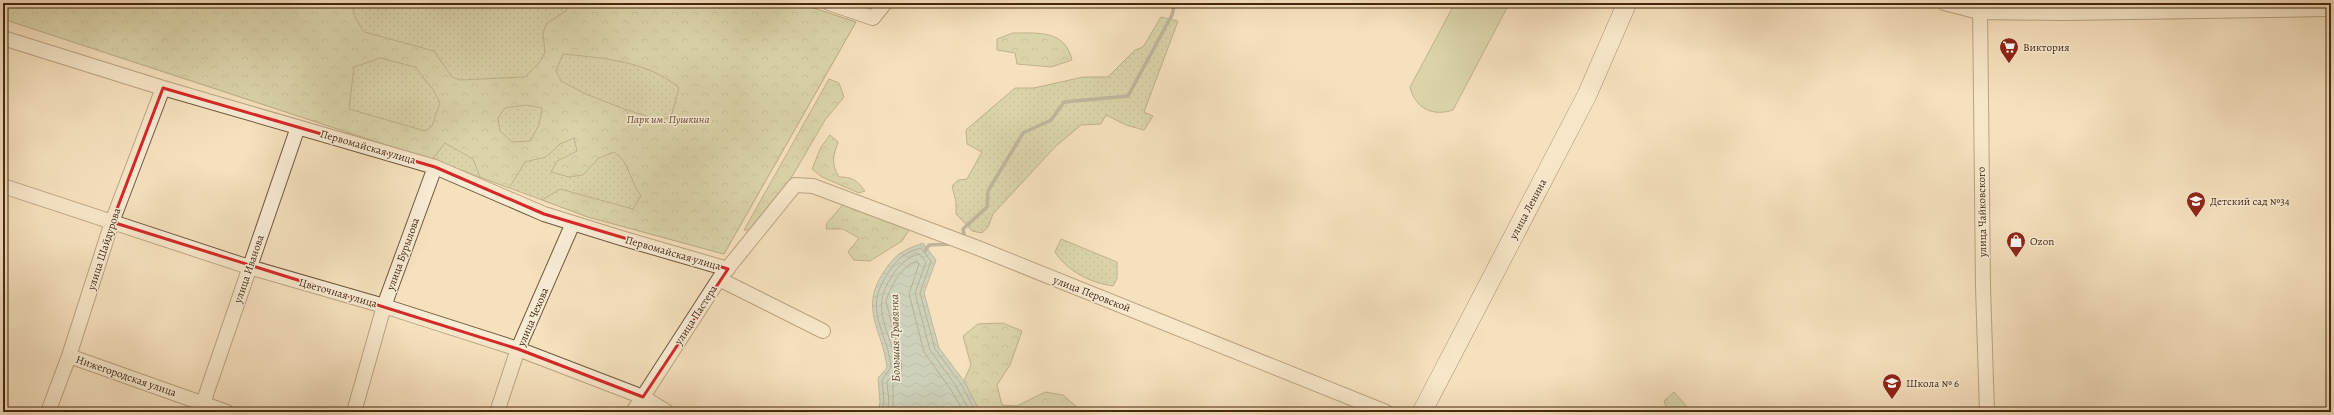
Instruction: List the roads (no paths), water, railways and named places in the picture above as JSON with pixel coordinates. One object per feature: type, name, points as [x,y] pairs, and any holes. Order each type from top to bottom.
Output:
[{"type":"street","points":[[829,3],[873,18],[885,3]]},
{"type":"street","name":"улица Ленина","points":[[1422,412],[1587,95],[1627,3]]},
{"type":"street","points":[[1944,3],[2064,13],[2311,6],[2331,9]]},
{"type":"street","name":"улица Чайковского","points":[[1979,7],[1987,412]]},
{"type":"street","name":"Первомайская улица","points":[[3,38],[163,88],[435,166],[544,214],[723,274],[823,331]]},
{"type":"street","name":"улица Шайдурова","points":[[48,412],[69,356],[112,222],[163,88]]},
{"type":"street","name":"улица Иванова","points":[[202,408],[298,127]]},
{"type":"street","name":"улица Бурылова","points":[[354,412],[384,306],[435,166]]},
{"type":"street","name":"улица Пастера","points":[[633,412],[723,274],[795,185]]},
{"type":"street","name":"улица Перовской","points":[[795,185],[813,186],[970,245],[1386,412]]},
{"type":"street","name":"Цветочная улица","points":[[3,186],[249,267],[384,306],[518,349],[643,397],[667,412]]},
{"type":"street","name":"улица Чехова","points":[[497,412],[518,349],[573,223]]},
{"type":"street","name":"Нижегородская улица","points":[[69,356],[202,408],[227,412]]},
{"type":"water","points":[[923,243],[936,260],[924,293],[939,348],[964,381],[980,412],[878,412],[880,402],[878,378],[887,368],[885,355],[874,320],[873,298],[876,286],[883,273],[896,257]]},
{"type":"waterway","name":"Большая Травянка","points":[[964,235],[963,229],[987,207],[988,191],[1023,133],[1051,120],[1064,102],[1128,96],[1172,15],[1175,3]]},
{"type":"waterway","name":"Большая Травянка","points":[[925,251],[929,245],[951,244]]},
{"type":"place","name":"Виктория","points":[[2009,64]]},
{"type":"place","name":"Детский сад №34","points":[[2196,218]]},
{"type":"place","name":"Ozon","points":[[2016,258]]},
{"type":"place","name":"Школа № 6","points":[[1892,400]]},
{"type":"park label","name":"Парк им. Пушкина","points":[[668,119]]}]
